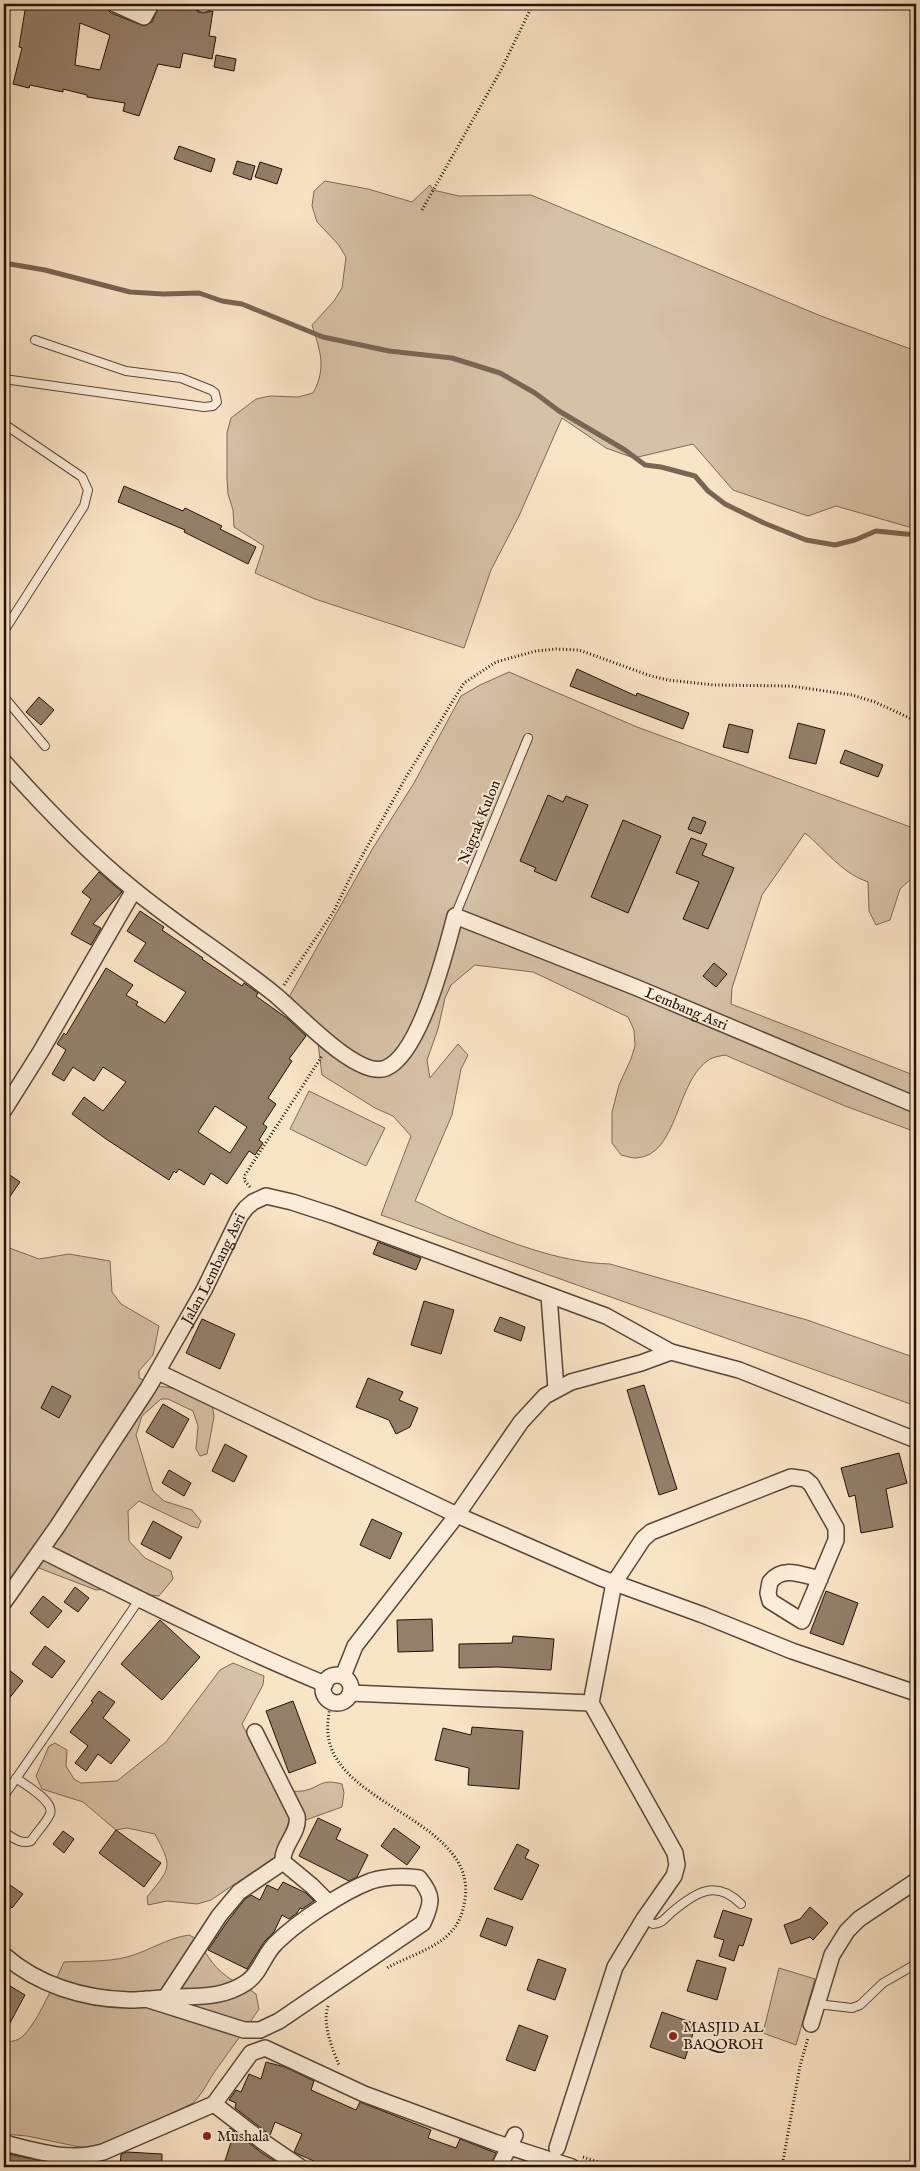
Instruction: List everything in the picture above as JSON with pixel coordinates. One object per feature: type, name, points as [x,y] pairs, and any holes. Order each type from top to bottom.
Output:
[{"type":"street","points":[[115,4],[144,16],[151,4]]},
{"type":"street","points":[[4,762],[49,812],[134,890],[274,994],[330,1045],[371,1069],[380,1070],[392,1064],[406,1050],[420,1025],[455,916]]},
{"type":"street","points":[[4,1110],[41,1051],[134,890]]},
{"type":"street","name":"Lembang Asri","points":[[455,916],[635,987],[916,1105]]},
{"type":"street","points":[[266,1196],[332,1215],[606,1316],[671,1352],[739,1370],[916,1440]]},
{"type":"street","name":"Jalan Lembang Asri","points":[[4,1602],[41,1550],[158,1372],[204,1290],[240,1216],[253,1202],[266,1196]]},
{"type":"street","points":[[549,1296],[556,1389]]},
{"type":"street","points":[[343,1676],[355,1646],[457,1515],[536,1404],[556,1389],[571,1382],[641,1363],[671,1352]]},
{"type":"street","points":[[158,1372],[457,1515],[614,1583],[703,1615],[792,1651],[916,1693]]},
{"type":"street","points":[[557,2148],[616,1967],[644,1919],[674,1876],[677,1865],[674,1852],[591,1703],[614,1583],[643,1539],[651,1532],[791,1476],[805,1479],[811,1484],[836,1528],[836,1540],[820,1579]]},
{"type":"street","points":[[41,1550],[139,1600],[283,1667],[325,1684]]},
{"type":"street","points":[[332,1676],[343,1676],[350,1683],[350,1693],[344,1701],[333,1702],[325,1695],[325,1684],[332,1676]]},
{"type":"street","points":[[350,1693],[591,1703]]},
{"type":"street","points":[[255,1732],[297,1816],[297,1826],[283,1855],[284,1862],[329,1904]]},
{"type":"street","points":[[166,1998],[219,1916],[239,1892],[284,1862]]},
{"type":"street","points":[[4,1955],[33,1976],[78,1994],[106,1999],[217,1996],[247,1982],[256,1974],[274,1944],[329,1904],[371,1881],[400,1876],[419,1878],[429,1890],[431,1906],[423,1923],[279,2021],[260,2030],[244,2030],[146,1999]]},
{"type":"street","points":[[811,2024],[832,1955],[847,1931],[859,1920],[916,1881]]},
{"type":"street","points":[[4,2143],[65,2157],[91,2156],[214,2104],[251,2053],[265,2048],[364,2094],[512,2141],[572,2167]]},
{"type":"street","points":[[214,2104],[300,2167]]},
{"type":"street","points":[[499,2167],[512,2141]]},
{"type":"lane","points":[[4,379],[204,407],[213,406],[217,402],[215,393],[211,390],[181,378],[126,371],[35,340]]},
{"type":"lane","points":[[4,424],[82,477],[88,490],[84,506],[4,631]]},
{"type":"lane","points":[[4,697],[45,746]]},
{"type":"lane","name":"Nagrak Kulon","points":[[455,916],[528,738]]},
{"type":"lane","points":[[4,1796],[139,1600]]},
{"type":"lane","points":[[4,1832],[26,1843],[31,1841],[50,1814],[50,1807],[46,1801],[16,1778]]},
{"type":"lane","points":[[644,1919],[653,1924],[662,1922],[695,1895],[708,1890],[726,1892],[741,1904]]},
{"type":"lane","points":[[817,2004],[852,2008],[860,2005],[883,1983],[916,1964]]},
{"type":"path","points":[[422,210],[501,70],[533,4]]},
{"type":"path","points":[[274,994],[286,982],[334,911],[406,777],[464,684],[496,662],[536,651],[556,649],[579,650],[668,680],[714,685],[791,686],[852,695],[875,702],[916,721]]},
{"type":"path","points":[[266,1196],[247,1185],[245,1175],[330,1045]]},
{"type":"path","points":[[782,2167],[800,2066],[811,2024]]},
{"type":"shaded area","points":[[325,181],[368,189],[412,202],[430,185],[433,190],[459,196],[531,195],[821,316],[916,351],[916,529],[836,506],[808,516],[733,490],[693,444],[634,458],[606,448],[562,418],[519,516],[491,570],[464,648],[315,599],[255,573],[264,546],[234,527],[233,510],[228,494],[227,433],[231,418],[256,399],[270,396],[298,397],[313,393],[317,384],[320,375],[321,359],[312,325],[334,301],[342,288],[346,257],[338,244],[317,222],[312,206],[314,191]]},
{"type":"shaded area","points":[[509,672],[637,727],[916,829],[916,880],[911,879],[900,889],[890,920],[876,925],[869,911],[868,882],[858,878],[842,867],[805,833],[762,895],[732,988],[731,1004],[916,1076],[916,1132],[845,1106],[725,1055],[710,1059],[699,1069],[690,1083],[661,1145],[650,1154],[636,1158],[621,1155],[612,1143],[612,1112],[619,1085],[635,1046],[634,1030],[628,1017],[533,972],[475,965],[451,985],[445,998],[438,1029],[427,1060],[430,1078],[458,1044],[468,1055],[461,1069],[452,1115],[415,1201],[471,1227],[530,1249],[591,1263],[610,1264],[807,1320],[916,1358],[916,1406],[381,1215],[411,1136],[393,1116],[375,1108],[322,1075],[316,1027],[289,997],[373,848],[414,783],[461,696]]},
{"type":"shaded area","points":[[309,1091],[385,1128],[366,1166],[290,1129]]},
{"type":"shaded area","points":[[4,1246],[39,1259],[69,1254],[110,1261],[112,1292],[121,1304],[159,1326],[153,1355],[139,1371],[139,1378],[157,1386],[194,1391],[212,1403],[214,1417],[207,1454],[200,1456],[196,1449],[198,1426],[193,1411],[168,1399],[161,1399],[142,1416],[136,1435],[153,1491],[164,1501],[192,1510],[201,1521],[198,1528],[191,1526],[139,1501],[128,1511],[129,1541],[145,1558],[171,1571],[173,1579],[159,1596],[139,1594],[125,1587],[96,1590],[26,1563],[4,1592]]},
{"type":"shaded area","points":[[233,1663],[264,1676],[263,1685],[242,1724],[264,1768],[281,1786],[291,1791],[308,1790],[329,1782],[342,1784],[344,1793],[342,1807],[303,1821],[297,1842],[211,1900],[197,1904],[167,1901],[148,1905],[147,1897],[165,1873],[167,1867],[165,1854],[155,1834],[127,1828],[116,1830],[83,1802],[42,1789],[36,1776],[49,1746],[55,1743],[67,1750],[66,1766],[74,1779],[81,1783],[117,1781],[166,1742],[220,1670]]},
{"type":"shaded area","points":[[189,1935],[199,1940],[208,1957],[221,1972],[256,1994],[259,2009],[193,2103],[94,2150],[27,2136],[4,2134],[4,2043],[19,2039],[31,2026],[64,1962],[119,1959]]},
{"type":"shaded area","points":[[779,1968],[815,1979],[796,2045],[763,2033]]},
{"type":"building","points":[[26,4],[106,4],[107,9],[111,13],[144,26],[152,22],[160,4],[181,10],[183,4],[194,7],[198,12],[203,13],[213,11],[209,36],[216,37],[212,59],[183,53],[180,68],[158,64],[139,116],[123,111],[125,103],[87,97],[87,95],[63,89],[63,92],[30,85],[29,88],[13,84],[22,48],[19,47]],"holes":[[[80,23],[110,35],[100,70],[75,65]]]},
{"type":"building","points":[[216,55],[236,59],[234,71],[214,67]]},
{"type":"building","points":[[179,146],[215,159],[211,172],[174,159]]},
{"type":"building","points":[[237,161],[255,166],[251,180],[233,174]]},
{"type":"building","points":[[260,162],[282,169],[277,184],[255,177]]},
{"type":"building","points":[[124,486],[183,511],[185,508],[222,526],[220,529],[256,547],[248,564],[184,532],[185,530],[118,502]]},
{"type":"building","points":[[577,669],[636,696],[637,693],[689,713],[683,729],[570,686]]},
{"type":"building","points":[[39,697],[54,710],[41,725],[26,712]]},
{"type":"building","points":[[798,723],[825,730],[816,764],[789,758]]},
{"type":"building","points":[[729,724],[753,730],[748,753],[723,747]]},
{"type":"building","points":[[845,750],[883,765],[878,777],[840,763]]},
{"type":"building","points":[[548,795],[563,802],[566,796],[588,805],[556,881],[534,871],[536,868],[520,861]]},
{"type":"building","points":[[693,817],[706,822],[701,834],[688,829]]},
{"type":"building","points":[[623,820],[661,836],[628,913],[591,897]]},
{"type":"building","points":[[691,838],[707,844],[702,855],[734,868],[708,929],[683,919],[699,882],[676,873]]},
{"type":"building","points":[[99,872],[122,892],[93,924],[101,928],[91,945],[71,934],[91,899],[82,892]]},
{"type":"building","points":[[140,911],[164,927],[162,930],[202,959],[242,986],[244,983],[258,993],[256,996],[288,1019],[306,1036],[289,1059],[292,1061],[268,1098],[276,1104],[263,1124],[267,1127],[259,1140],[263,1143],[255,1155],[249,1151],[227,1184],[211,1173],[204,1185],[179,1169],[176,1173],[174,1171],[169,1180],[106,1139],[72,1114],[84,1097],[103,1111],[126,1082],[103,1067],[94,1081],[73,1067],[64,1081],[52,1074],[66,1050],[57,1044],[64,1033],[66,1035],[106,968],[133,985],[126,995],[138,1002],[136,1005],[165,1023],[186,992],[134,961],[146,943],[127,931]],"holes":[[[215,1106],[247,1127],[230,1153],[198,1132]]]},
{"type":"building","points":[[714,963],[727,974],[716,987],[703,976]]},
{"type":"building","points":[[4,1171],[20,1182],[4,1205]]},
{"type":"building","points":[[378,1242],[421,1258],[416,1270],[373,1254]]},
{"type":"building","points":[[424,1301],[454,1310],[441,1354],[411,1345]]},
{"type":"building","points":[[500,1317],[525,1327],[521,1341],[494,1331]]},
{"type":"building","points":[[202,1319],[235,1334],[220,1369],[186,1353]]},
{"type":"building","points":[[368,1378],[403,1392],[399,1400],[418,1408],[410,1427],[396,1434],[389,1420],[356,1407]]},
{"type":"building","points":[[644,1385],[677,1489],[659,1495],[627,1390]]},
{"type":"building","points":[[52,1386],[71,1396],[59,1418],[41,1408]]},
{"type":"building","points":[[163,1404],[189,1419],[173,1448],[146,1432]]},
{"type":"building","points":[[225,1444],[247,1456],[234,1482],[212,1471]]},
{"type":"building","points":[[899,1453],[907,1483],[886,1489],[893,1527],[861,1533],[855,1495],[849,1497],[841,1468]]},
{"type":"building","points":[[169,1470],[191,1483],[184,1496],[162,1483]]},
{"type":"building","points":[[372,1519],[402,1533],[390,1559],[360,1545]]},
{"type":"building","points":[[153,1521],[182,1537],[170,1559],[141,1544]]},
{"type":"building","points":[[75,1587],[89,1598],[78,1612],[64,1602]]},
{"type":"building","points":[[826,1591],[858,1603],[843,1645],[810,1633]]},
{"type":"building","points":[[43,1596],[62,1611],[48,1628],[30,1613]]},
{"type":"building","points":[[432,1619],[433,1651],[398,1652],[397,1620]]},
{"type":"building","points":[[160,1620],[200,1657],[162,1700],[121,1664]]},
{"type":"building","points":[[513,1636],[554,1639],[551,1670],[498,1667],[459,1668],[459,1644],[512,1643]]},
{"type":"building","points":[[45,1646],[65,1661],[52,1678],[32,1664]]},
{"type":"building","points":[[4,1666],[23,1681],[4,1705]]},
{"type":"building","points":[[99,1691],[115,1702],[103,1718],[130,1740],[111,1764],[98,1754],[86,1771],[75,1763],[88,1746],[70,1732]]},
{"type":"building","points":[[293,1701],[316,1763],[289,1773],[266,1711]]},
{"type":"building","points":[[472,1727],[523,1731],[519,1789],[468,1785],[469,1768],[435,1760],[443,1728],[471,1735]]},
{"type":"building","points":[[318,1818],[341,1829],[336,1839],[368,1855],[357,1877],[349,1881],[299,1856]]},
{"type":"building","points":[[394,1828],[420,1847],[407,1865],[381,1846]]},
{"type":"building","points":[[116,1830],[161,1863],[144,1887],[99,1853]]},
{"type":"building","points":[[63,1831],[74,1839],[64,1853],[53,1844]]},
{"type":"building","points":[[517,1844],[529,1850],[525,1858],[539,1865],[522,1900],[494,1889]]},
{"type":"building","points":[[283,1882],[306,1893],[314,1901],[302,1909],[300,1908],[289,1919],[282,1915],[274,1932],[264,1942],[247,1969],[208,1950],[245,1899],[251,1895],[260,1900],[267,1885],[278,1890]]},
{"type":"building","points":[[10,1885],[23,1894],[12,1908],[4,1901],[4,1894]]},
{"type":"building","points":[[810,1907],[828,1923],[813,1940],[810,1937],[791,1944],[784,1925],[800,1919]]},
{"type":"building","points":[[723,1910],[752,1919],[743,1946],[739,1945],[734,1961],[719,1956],[724,1940],[714,1937]]},
{"type":"building","points":[[487,1918],[513,1927],[506,1946],[480,1936]]},
{"type":"building","points":[[538,1959],[566,1969],[555,2000],[527,1990]]},
{"type":"building","points":[[697,1960],[726,1968],[717,2000],[687,1991]]},
{"type":"building","points":[[10,1986],[25,1995],[4,2034],[4,1998]]},
{"type":"building","name":"MASJID AL BAQOROH","points":[[662,2012],[696,2024],[685,2059],[650,2047]]},
{"type":"building","points":[[519,2025],[548,2036],[535,2071],[506,2060]]},
{"type":"building","points":[[266,2062],[285,2067],[314,2081],[311,2090],[356,2110],[360,2102],[431,2130],[428,2138],[456,2148],[460,2139],[496,2153],[490,2167],[327,2167],[298,2154],[294,2152],[302,2134],[275,2122],[270,2135],[235,2108],[236,2103],[229,2100],[236,2090],[241,2092],[249,2074],[261,2079]]},
{"type":"building","points":[[230,2128],[262,2153],[284,2167],[223,2167],[234,2133],[229,2131]]},
{"type":"building","points":[[127,2152],[162,2154],[162,2167],[134,2165],[134,2167],[120,2167],[121,2154]]},
{"type":"building","points":[[4,2153],[62,2165],[62,2167],[4,2167]]},
{"type":"waterway","points":[[4,263],[45,270],[130,292],[163,294],[199,293],[222,301],[242,304],[323,337],[389,351],[452,358],[500,373],[625,450],[645,465],[695,476],[708,491],[725,504],[764,523],[806,540],[835,545],[855,540],[876,531],[916,535]]},
{"type":"place","name":"MASJID AL BAQOROH","points":[[673,2036]]},
{"type":"place","name":"Mushala","points":[[207,2136]]}]
